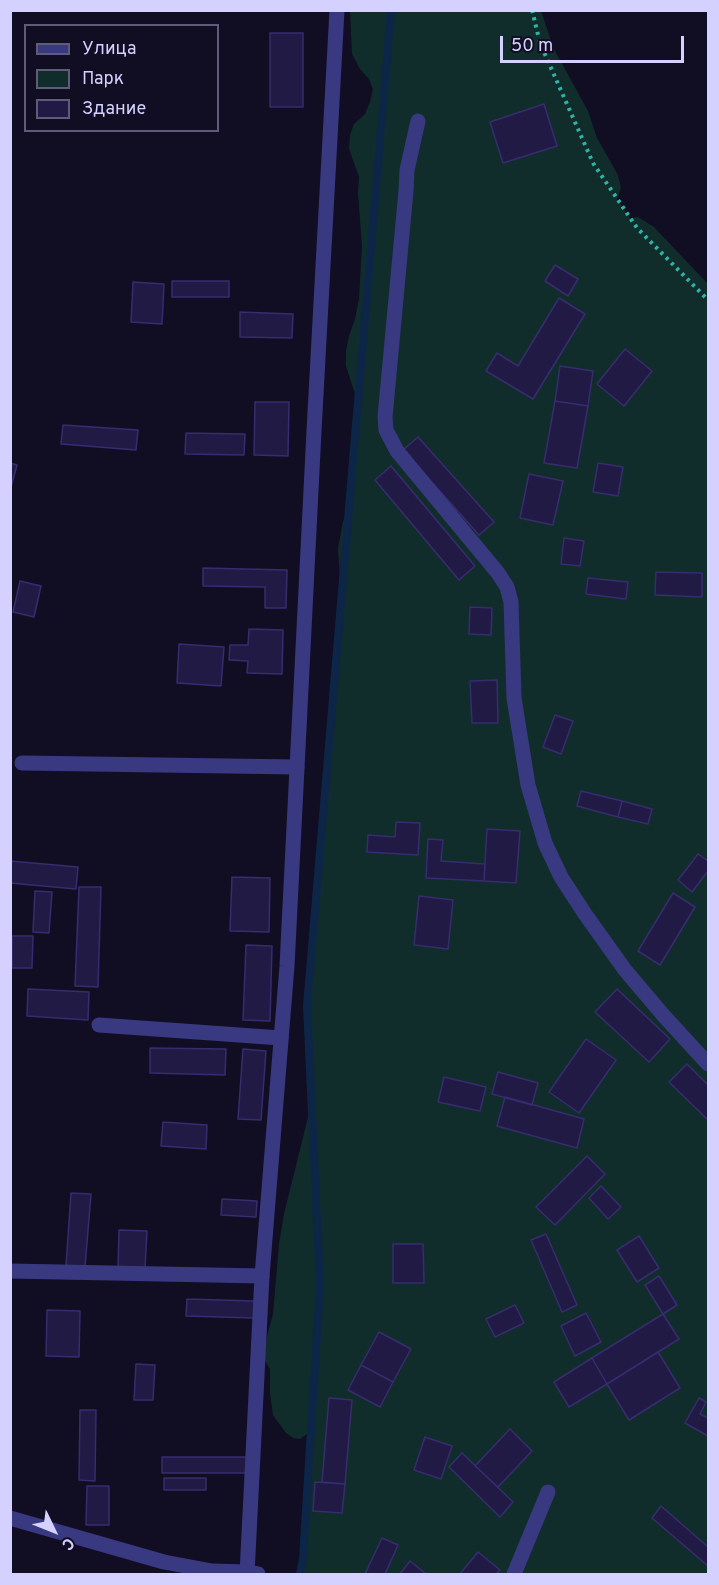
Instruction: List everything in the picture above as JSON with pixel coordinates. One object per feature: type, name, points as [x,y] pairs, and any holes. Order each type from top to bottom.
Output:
[{"type":"street","points":[[10,1518],[164,1562],[212,1571],[251,1574],[262,1276],[287,966],[337,10]]},
{"type":"street","points":[[418,121],[406,170],[385,417],[386,430],[397,451],[498,573],[507,587],[511,602],[514,698],[528,785],[545,843],[561,877],[625,970],[708,1064]]},
{"type":"street","points":[[22,763],[297,767]]},
{"type":"street","points":[[99,1025],[281,1038]]},
{"type":"street","points":[[10,1271],[262,1276]]},
{"type":"street","points":[[514,1575],[548,1492]]},
{"type":"path","points":[[532,10],[540,43],[592,163],[637,228],[708,300]]},
{"type":"green space","points":[[350,11],[541,11],[554,49],[588,111],[597,138],[618,175],[621,188],[617,199],[630,218],[638,217],[654,227],[708,284],[708,1574],[300,1574],[303,1559],[311,1431],[300,1439],[293,1438],[286,1433],[273,1415],[270,1369],[264,1359],[273,1314],[284,1214],[311,1105],[307,1006],[339,619],[338,548],[343,522],[349,508],[358,403],[346,366],[346,351],[359,299],[362,246],[359,177],[349,149],[354,124],[365,114],[373,89],[352,54]]},
{"type":"building","points":[[270,33],[303,33],[303,107],[270,107]]},
{"type":"building","points":[[544,104],[557,146],[503,163],[490,122]]},
{"type":"building","points":[[555,265],[578,279],[568,296],[545,281]]},
{"type":"building","points":[[172,281],[229,281],[229,297],[172,297]]},
{"type":"building","points":[[133,282],[164,284],[162,324],[131,322]]},
{"type":"building","points":[[559,298],[585,314],[533,399],[486,371],[497,353],[518,366]]},
{"type":"building","points":[[240,312],[293,314],[292,338],[240,337]]},
{"type":"building","points":[[625,349],[652,371],[624,406],[597,384]]},
{"type":"building","points":[[560,366],[593,371],[588,406],[555,401]]},
{"type":"building","points":[[555,401],[588,406],[577,468],[544,463]]},
{"type":"building","points":[[255,402],[289,402],[288,456],[254,455]]},
{"type":"building","points":[[63,425],[138,430],[136,450],[61,444]]},
{"type":"building","points":[[186,433],[245,434],[244,455],[185,454]]},
{"type":"building","points":[[418,437],[494,522],[479,535],[403,450]]},
{"type":"building","points":[[10,463],[17,465],[10,491]]},
{"type":"building","points":[[598,463],[623,467],[618,496],[593,492]]},
{"type":"building","points":[[391,466],[475,566],[459,580],[375,480]]},
{"type":"building","points":[[529,474],[563,481],[553,525],[520,518]]},
{"type":"building","points":[[564,538],[584,541],[580,566],[561,564]]},
{"type":"building","points":[[203,568],[287,570],[286,608],[265,608],[265,587],[203,586]]},
{"type":"building","points":[[656,572],[702,573],[702,597],[655,595]]},
{"type":"building","points":[[588,578],[628,582],[626,599],[586,594]]},
{"type":"building","points":[[20,581],[41,586],[34,617],[13,612]]},
{"type":"building","points":[[470,607],[492,608],[491,635],[469,634]]},
{"type":"building","points":[[249,629],[283,630],[282,674],[247,673],[248,661],[229,660],[230,645],[248,645]]},
{"type":"building","points":[[179,644],[224,647],[221,686],[177,683]]},
{"type":"building","points":[[497,680],[498,723],[472,723],[470,681]]},
{"type":"building","points":[[555,715],[573,721],[561,754],[543,747]]},
{"type":"building","points":[[581,791],[622,801],[618,817],[577,806]]},
{"type":"building","points":[[622,801],[652,809],[648,824],[618,817]]},
{"type":"building","points":[[396,822],[420,823],[418,855],[367,852],[368,835],[395,837]]},
{"type":"building","points":[[487,829],[520,831],[516,883],[484,881]]},
{"type":"building","points":[[428,839],[443,840],[441,861],[485,864],[484,881],[426,878]]},
{"type":"building","points":[[698,854],[708,861],[708,871],[692,892],[678,880]]},
{"type":"building","points":[[10,861],[78,867],[76,889],[10,883]]},
{"type":"building","points":[[232,877],[270,878],[269,932],[230,931]]},
{"type":"building","points":[[79,887],[101,887],[98,987],[75,986]]},
{"type":"building","points":[[35,891],[52,892],[49,933],[33,932]]},
{"type":"building","points":[[673,893],[695,907],[660,965],[638,951]]},
{"type":"building","points":[[419,896],[453,900],[448,949],[414,945]]},
{"type":"building","points":[[12,936],[33,936],[32,968],[12,968]]},
{"type":"building","points":[[246,945],[272,946],[270,1021],[243,1020]]},
{"type":"building","points":[[28,989],[89,992],[88,1020],[27,1016]]},
{"type":"building","points":[[617,989],[670,1039],[649,1062],[595,1012]]},
{"type":"building","points":[[586,1039],[616,1060],[579,1113],[549,1092]]},
{"type":"building","points":[[150,1048],[226,1049],[225,1075],[150,1073]]},
{"type":"building","points":[[243,1049],[266,1051],[261,1120],[238,1119]]},
{"type":"building","points":[[687,1064],[708,1085],[708,1120],[669,1082]]},
{"type":"building","points":[[498,1072],[538,1083],[532,1105],[492,1094]]},
{"type":"building","points":[[444,1077],[486,1087],[480,1111],[438,1102]]},
{"type":"building","points":[[505,1097],[584,1119],[577,1148],[497,1126]]},
{"type":"building","points":[[163,1122],[207,1125],[206,1149],[161,1146]]},
{"type":"building","points":[[587,1156],[605,1174],[555,1225],[536,1207]]},
{"type":"building","points":[[601,1186],[621,1207],[608,1219],[589,1198]]},
{"type":"building","points":[[71,1193],[91,1194],[85,1267],[66,1266]]},
{"type":"building","points":[[222,1199],[257,1201],[256,1217],[221,1215]]},
{"type":"building","points":[[119,1230],[147,1231],[145,1269],[118,1269]]},
{"type":"building","points":[[546,1234],[577,1305],[562,1312],[531,1240]]},
{"type":"building","points":[[639,1236],[659,1268],[637,1282],[617,1250]]},
{"type":"building","points":[[393,1244],[423,1244],[424,1283],[393,1283]]},
{"type":"building","points":[[659,1276],[677,1305],[663,1314],[645,1285]]},
{"type":"building","points":[[187,1299],[254,1301],[254,1318],[186,1316]]},
{"type":"building","points":[[515,1305],[524,1323],[495,1337],[486,1319]]},
{"type":"building","points":[[47,1310],[80,1311],[79,1357],[46,1356]]},
{"type":"building","points":[[586,1313],[601,1342],[575,1356],[561,1326]]},
{"type":"building","points":[[663,1314],[679,1339],[607,1384],[592,1358]]},
{"type":"building","points":[[379,1332],[411,1349],[393,1382],[361,1365]]},
{"type":"building","points":[[658,1352],[680,1388],[629,1420],[607,1384]]},
{"type":"building","points":[[592,1358],[607,1384],[569,1407],[554,1382]]},
{"type":"building","points":[[136,1364],[155,1365],[153,1400],[134,1400]]},
{"type":"building","points":[[361,1365],[393,1382],[380,1407],[348,1390]]},
{"type":"building","points":[[329,1398],[352,1400],[345,1484],[322,1482]]},
{"type":"building","points":[[699,1398],[706,1402],[700,1414],[708,1418],[708,1436],[685,1423]]},
{"type":"building","points":[[80,1410],[96,1410],[95,1481],[79,1480]]},
{"type":"building","points":[[510,1429],[532,1451],[498,1487],[475,1466]]},
{"type":"building","points":[[425,1437],[452,1446],[441,1479],[414,1470]]},
{"type":"building","points":[[462,1453],[513,1502],[500,1517],[449,1467]]},
{"type":"building","points":[[162,1457],[247,1457],[247,1473],[162,1473]]},
{"type":"building","points":[[164,1478],[206,1478],[206,1490],[164,1490]]},
{"type":"building","points":[[315,1482],[345,1484],[342,1513],[313,1511]]},
{"type":"building","points":[[87,1486],[109,1486],[109,1525],[86,1525]]},
{"type":"building","points":[[661,1506],[708,1547],[708,1566],[652,1518]]},
{"type":"building","points":[[382,1538],[398,1545],[385,1574],[365,1574]]},
{"type":"building","points":[[478,1552],[500,1570],[496,1574],[460,1574]]},
{"type":"building","points":[[410,1561],[426,1574],[400,1574]]},
{"type":"waterway","points":[[300,1574],[303,1559],[320,1285],[307,1006],[391,10]]}]
